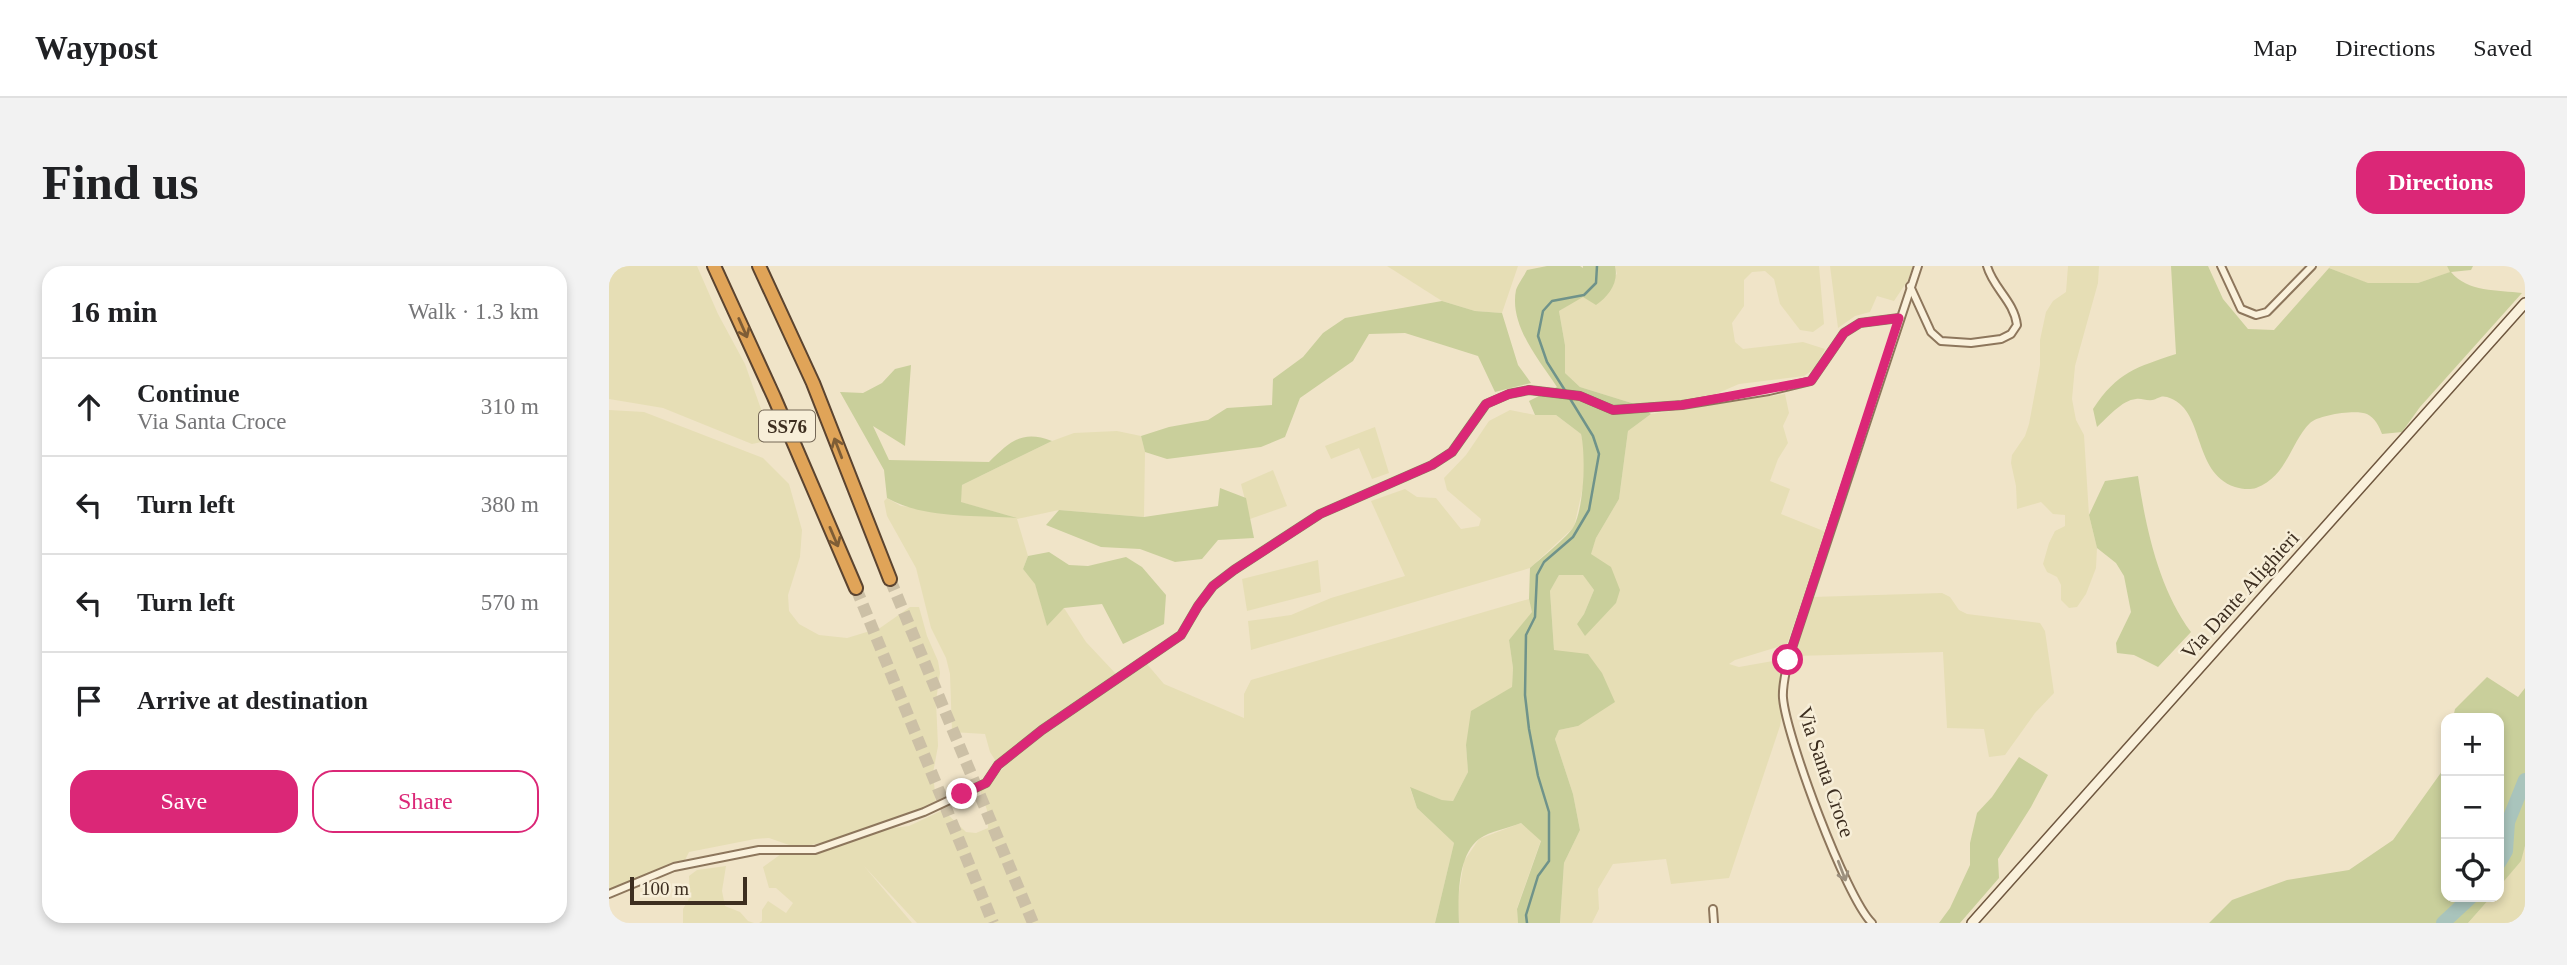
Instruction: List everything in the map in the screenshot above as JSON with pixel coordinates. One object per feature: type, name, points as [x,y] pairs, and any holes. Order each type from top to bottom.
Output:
[{"type":"highway","name":"SS76","points":[[714,266],[856,588]]},
{"type":"highway","name":"SS76","points":[[759,266],[813,383],[890,579]]},
{"type":"main road","name":"Via Dante Alighieri","points":[[1972,923],[2525,303]]},
{"type":"street","name":"Via Santa Croce","points":[[1872,923],[1857,904],[1845,881],[1808,781],[1786,714],[1783,696],[1788,660],[1918,266]]},
{"type":"street","points":[[1910,286],[1931,332],[1941,341],[1971,343],[2001,339],[2011,334],[2017,325],[2016,316],[2009,300],[1990,276],[1987,266]]},
{"type":"street","points":[[2221,266],[2241,309],[2256,315],[2267,312],[2312,266]]},
{"type":"street","points":[[609,894],[674,867],[759,850],[815,850],[924,812],[986,783],[998,765],[1042,730],[1181,635],[1213,586],[1234,570],[1320,514],[1432,465],[1452,452],[1486,404],[1509,394],[1529,390],[1580,396],[1613,410],[1682,405],[1811,381],[1844,333],[1860,323],[1899,318]]},
{"type":"street","points":[[1713,909],[1714,923]]},
{"type":"shaded area","points":[[609,266],[697,266],[718,314],[745,364],[772,440],[752,444],[663,408],[609,399]]},
{"type":"shaded area","points":[[1387,266],[1518,266],[1502,313],[1475,311],[1442,301]]},
{"type":"shaded area","points":[[1615,266],[1819,266],[1824,324],[1813,332],[1800,330],[1780,304],[1774,279],[1765,271],[1752,272],[1744,280],[1744,306],[1732,323],[1735,342],[1743,349],[1803,342],[1825,349],[1814,369],[1804,376],[1739,384],[1709,397],[1638,405],[1580,387],[1565,373],[1565,345],[1559,311],[1617,274]]},
{"type":"shaded area","points":[[1830,266],[1913,266],[1908,280],[1894,301],[1877,296],[1870,312],[1855,316],[1838,328]]},
{"type":"shaded area","points":[[2068,266],[2099,266],[2098,283],[2075,366],[2072,399],[2076,420],[2084,435],[2089,515],[2097,548],[2096,568],[2086,594],[2077,607],[2069,608],[2061,600],[2061,585],[2057,577],[2047,572],[2043,564],[2055,531],[2065,526],[2065,515],[2053,514],[2041,502],[2017,509],[2011,463],[2012,455],[2025,436],[2029,424],[2046,312],[2053,301],[2066,292]]},
{"type":"shaded area","points":[[2447,266],[2451,272],[2418,283],[2367,283],[2329,268]]},
{"type":"shaded area","points":[[1785,394],[1789,413],[1783,426],[1788,443],[1778,459],[1770,481],[1790,489],[1781,514],[1826,532],[1787,644],[1729,664],[1739,667],[1785,659],[1780,694],[1780,726],[1729,878],[1671,884],[1666,859],[1613,864],[1598,889],[1599,909],[1592,923],[1560,923],[1564,863],[1580,830],[1573,794],[1555,739],[1559,730],[1578,726],[1554,650],[1550,591],[1559,575],[1583,574],[1594,590],[1577,624],[1616,603],[1590,555],[1596,538],[1619,499],[1628,431],[1651,414]]},
{"type":"shaded area","points":[[609,410],[644,412],[763,458],[789,484],[802,530],[800,557],[788,595],[789,611],[799,624],[819,635],[847,638],[880,628],[910,607],[919,607],[940,673],[936,701],[938,746],[933,773],[936,803],[807,846],[792,846],[769,838],[689,852],[685,860],[609,889]]},
{"type":"shaded area","points":[[1510,410],[1535,415],[1556,415],[1581,434],[1585,452],[1583,487],[1574,527],[1530,568],[1251,650],[1248,621],[1291,615],[1331,598],[1405,576],[1371,501],[1405,489],[1417,497],[1436,498],[1461,529],[1479,526],[1481,519],[1447,490],[1444,478],[1466,455],[1489,421]]},
{"type":"shaded area","points":[[1375,427],[1389,473],[1372,479],[1359,448],[1331,459],[1325,446]]},
{"type":"shaded area","points":[[1117,431],[1141,436],[1145,452],[1144,517],[1059,510],[1017,519],[1028,556],[1023,569],[1035,583],[1047,625],[1064,608],[1086,642],[1117,675],[1017,745],[997,763],[990,752],[985,734],[952,732],[950,674],[946,658],[931,628],[916,568],[887,516],[884,501],[887,498],[901,506],[1013,517],[960,502],[962,485],[1074,433]]},
{"type":"shaded area","points":[[1273,470],[1287,506],[1250,519],[1241,484]]},
{"type":"shaded area","points":[[1318,560],[1321,592],[1247,611],[1242,579]]},
{"type":"shaded area","points":[[1942,593],[1967,614],[2040,623],[2045,631],[2054,693],[2035,713],[2005,755],[1989,757],[1984,729],[1947,728],[1943,652],[1795,656],[1812,597]]},
{"type":"shaded area","points":[[1529,599],[1533,612],[1509,640],[1513,668],[1512,688],[1493,698],[1466,745],[1468,772],[1453,801],[1442,800],[1410,788],[1417,808],[1454,843],[1435,923],[917,923],[864,866],[912,923],[759,923],[762,921],[762,910],[768,901],[786,913],[793,903],[776,888],[769,888],[763,867],[781,854],[819,853],[886,829],[909,826],[943,810],[966,832],[976,833],[988,828],[987,810],[980,790],[988,785],[1016,754],[1045,732],[1147,664],[1164,684],[1244,718],[1244,694],[1251,680]]},
{"type":"shaded area","points":[[1521,823],[1541,840],[1517,908],[1518,923],[1459,923],[1458,898],[1464,861],[1479,839]]},
{"type":"shaded area","points":[[2525,846],[2525,923],[2468,923],[2487,902],[2504,902],[2504,881],[2520,861]]},
{"type":"shaded area","points":[[726,866],[722,891],[725,906],[740,912],[748,921],[754,923],[683,923],[683,909],[690,897],[689,876],[697,870]]},
{"type":"green space","points":[[1547,266],[1615,266],[1614,283],[1601,301],[1596,305],[1583,297],[1559,311],[1565,345],[1565,373],[1580,387],[1638,405],[1651,414],[1628,431],[1619,499],[1596,538],[1591,554],[1611,567],[1620,590],[1616,603],[1585,636],[1577,624],[1594,590],[1583,575],[1559,575],[1550,591],[1554,650],[1588,654],[1602,673],[1615,702],[1578,726],[1559,730],[1555,739],[1573,794],[1580,830],[1564,863],[1560,923],[1518,923],[1517,909],[1541,841],[1521,823],[1483,836],[1472,846],[1466,856],[1460,878],[1459,923],[1435,923],[1454,843],[1417,808],[1410,787],[1442,800],[1453,801],[1468,772],[1466,745],[1471,711],[1512,687],[1513,668],[1509,640],[1532,612],[1529,599],[1530,568],[1571,531],[1580,506],[1584,468],[1581,434],[1556,415],[1535,415],[1529,401],[1557,387],[1527,342],[1515,303],[1516,290],[1527,270]]},
{"type":"green space","points":[[2171,266],[2208,266],[2223,299],[2248,329],[2274,330],[2329,268],[2368,283],[2418,283],[2450,272],[2447,266],[2473,266],[2471,270],[2451,272],[2474,287],[2522,293],[2420,407],[2402,432],[2382,434],[2374,420],[2362,413],[2329,415],[2314,420],[2303,431],[2275,476],[2256,488],[2245,489],[2221,479],[2211,468],[2188,414],[2179,403],[2167,397],[2131,400],[2115,410],[2097,427],[2093,409],[2111,387],[2129,372],[2176,354]]},
{"type":"green space","points":[[1442,301],[1475,311],[1502,313],[1518,365],[1531,383],[1495,392],[1478,356],[1405,333],[1369,334],[1353,361],[1300,398],[1285,437],[1261,447],[1167,459],[1145,452],[1141,436],[1169,427],[1208,420],[1227,408],[1272,405],[1273,379],[1303,357],[1323,333],[1345,318]]},
{"type":"green space","points":[[911,365],[905,446],[873,426],[889,460],[989,462],[1010,443],[1024,437],[1032,436],[1052,441],[962,485],[961,502],[1017,518],[933,513],[901,505],[887,498],[884,470],[840,392],[863,393],[882,383],[895,369]]},
{"type":"green space","points":[[2138,476],[2155,558],[2170,597],[2191,632],[2158,667],[2134,655],[2117,653],[2116,643],[2131,612],[2124,576],[2116,563],[2097,548],[2089,515],[2105,481]]},
{"type":"green space","points":[[1220,488],[1246,498],[1254,538],[1218,540],[1202,559],[1175,562],[1140,549],[1101,547],[1046,525],[1059,510],[1144,517],[1218,506]]},
{"type":"green space","points":[[1049,552],[1069,565],[1088,566],[1126,557],[1142,567],[1166,595],[1164,624],[1123,644],[1102,604],[1064,608],[1047,626],[1035,584],[1023,569],[1028,556]]},
{"type":"green space","points":[[2487,677],[2518,697],[2525,688],[2525,846],[2521,861],[2504,881],[2504,713],[2454,713]]},
{"type":"green space","points":[[2019,757],[2048,775],[1998,859],[1999,878],[1960,923],[1939,923],[1950,908],[1970,865],[1970,843],[1977,813],[1992,797]]},
{"type":"green space","points":[[2441,773],[2441,902],[2487,902],[2468,923],[2209,923],[2232,900],[2287,880],[2349,870],[2393,840]]},
{"type":"waterway","points":[[1566,392],[1547,362],[1538,336],[1543,311],[1552,301],[1584,295],[1596,283],[1597,266]]},
{"type":"waterway","points":[[1527,923],[1526,915],[1538,876],[1549,861],[1549,812],[1538,776],[1529,729],[1525,695],[1526,635],[1535,617],[1537,575],[1544,562],[1573,537],[1589,510],[1599,454],[1593,436],[1569,397]]},
{"type":"waterway","points":[[2504,854],[2508,822],[2525,780]]},
{"type":"waterway","points":[[2443,923],[2466,902]]},
{"type":"tunnel","points":[[890,579],[1033,923]]},
{"type":"tunnel","points":[[856,588],[993,923]]},
{"type":"route","points":[[962,794],[986,783],[998,765],[1042,730],[1181,635],[1213,586],[1234,570],[1320,514],[1432,465],[1452,452],[1486,404],[1509,394],[1529,390],[1580,396],[1613,410],[1682,405],[1769,391],[1811,381],[1844,333],[1860,323],[1899,318],[1788,660]]}]
